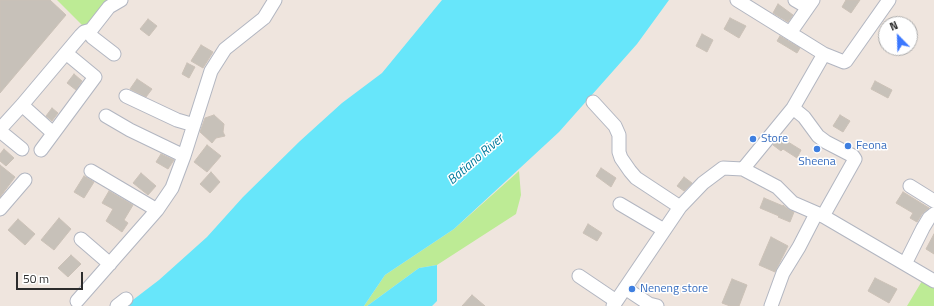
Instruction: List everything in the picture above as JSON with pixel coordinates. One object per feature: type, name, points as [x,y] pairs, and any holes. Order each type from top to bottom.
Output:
[{"type":"street","points":[[22,149],[0,130],[80,35],[90,30],[109,7],[121,0]]},
{"type":"street","points":[[77,301],[157,210],[172,188],[184,156],[211,71],[225,49],[264,18],[275,0]]},
{"type":"street","points":[[737,0],[824,54],[844,62],[889,0]]},
{"type":"street","points":[[790,33],[810,4],[796,0]]},
{"type":"street","points":[[88,31],[92,37],[114,54]]},
{"type":"street","points":[[40,150],[95,77],[66,53]]},
{"type":"street","points":[[743,168],[793,108],[824,54]]},
{"type":"street","points":[[126,96],[177,120],[194,125]]},
{"type":"street","points":[[593,102],[615,126],[619,135],[620,158],[630,171],[636,178],[680,207]]},
{"type":"street","points":[[22,105],[53,133]]},
{"type":"street","points":[[771,306],[784,273],[819,215],[855,160],[853,156],[826,142],[818,136],[804,116],[793,108]]},
{"type":"street","points":[[106,116],[130,130],[184,156]]},
{"type":"street","points":[[579,276],[614,303],[680,207],[703,182],[723,168],[743,168],[777,187],[792,203],[819,215],[934,281]]},
{"type":"street","points":[[91,171],[157,210]]},
{"type":"street","points":[[2,201],[25,180]]},
{"type":"street","points":[[910,186],[934,201]]},
{"type":"street","points":[[620,204],[664,230]]},
{"type":"street","points":[[905,264],[923,228],[929,218],[934,214]]},
{"type":"street","points":[[81,239],[110,264]]},
{"type":"street","points":[[625,288],[649,304],[657,306]]},
{"type":"green space","points":[[57,0],[117,0],[87,30]]},
{"type":"green space","points":[[519,171],[521,195],[516,214],[437,265],[419,268],[367,306],[364,306],[385,275],[454,229]]},
{"type":"green space","points":[[922,281],[934,288],[934,306],[907,306]]},
{"type":"water","name":"Batiano River","points":[[442,0],[669,0],[637,44],[559,132],[454,229],[385,275],[364,306],[125,306],[159,280],[207,237],[243,197],[300,141],[342,103],[382,73]]},
{"type":"water","points":[[437,265],[437,301],[432,306],[367,306],[419,268]]},
{"type":"building","points":[[0,0],[50,0],[66,15],[0,93]]},
{"type":"building","points":[[846,0],[860,0],[851,13],[842,7]]},
{"type":"building","points":[[778,4],[793,15],[788,22],[773,13]]},
{"type":"building","points":[[730,18],[746,26],[739,38],[724,29]]},
{"type":"building","points":[[148,19],[157,26],[149,36],[140,29]]},
{"type":"building","points":[[702,34],[713,40],[707,52],[696,46]]},
{"type":"building","points":[[780,36],[800,48],[797,53],[777,41]]},
{"type":"building","points":[[201,45],[213,52],[203,68],[191,61]]},
{"type":"building","points":[[187,63],[195,67],[189,78],[182,74]]},
{"type":"building","points":[[74,74],[82,81],[76,90],[67,83]]},
{"type":"building","points":[[137,79],[152,89],[146,97],[130,89]]},
{"type":"building","points":[[875,81],[892,90],[888,98],[871,89]]},
{"type":"building","points":[[52,108],[58,113],[52,121],[46,116]]},
{"type":"building","points":[[214,115],[224,124],[223,132],[225,136],[216,138],[212,143],[200,132],[205,118]]},
{"type":"building","points":[[840,115],[850,121],[843,132],[833,126]]},
{"type":"building","points":[[781,135],[789,141],[788,142],[801,150],[797,158],[783,149],[781,151],[773,145]]},
{"type":"building","points":[[207,145],[221,156],[207,172],[194,162]]},
{"type":"building","points":[[4,149],[14,158],[6,166],[0,161],[0,154]]},
{"type":"building","points":[[161,154],[174,160],[168,169],[156,162]]},
{"type":"building","points":[[0,165],[15,177],[0,197]]},
{"type":"building","points":[[601,168],[616,178],[611,187],[596,176]]},
{"type":"building","points":[[211,172],[220,182],[210,193],[200,184]]},
{"type":"building","points":[[141,173],[156,186],[148,195],[133,183]]},
{"type":"building","points":[[84,176],[94,182],[84,198],[74,192]]},
{"type":"building","points":[[684,177],[692,183],[684,191],[677,186]]},
{"type":"building","points":[[109,191],[133,205],[124,220],[128,223],[122,232],[106,221],[113,209],[102,203]]},
{"type":"building","points":[[903,192],[929,208],[922,214],[917,222],[910,218],[913,213],[896,203]]},
{"type":"building","points":[[764,198],[783,205],[794,212],[790,222],[760,208]]},
{"type":"building","points":[[59,218],[71,229],[54,250],[41,240]]},
{"type":"building","points":[[18,219],[35,234],[25,245],[8,230]]},
{"type":"building","points":[[588,224],[602,233],[597,241],[583,233]]},
{"type":"building","points":[[934,234],[934,254],[926,249]]},
{"type":"building","points":[[771,237],[788,246],[775,272],[759,265]]},
{"type":"building","points":[[71,255],[81,264],[68,277],[58,268]]},
{"type":"building","points":[[875,278],[897,289],[889,303],[868,291]]},
{"type":"building","points":[[732,279],[747,285],[739,306],[730,306],[722,303]]},
{"type":"building","points":[[472,295],[485,306],[462,306]]},
{"type":"place","name":"Store","points":[[753,139]]},
{"type":"place","name":"Feona","points":[[848,146]]},
{"type":"place","name":"Sheena","points":[[817,149]]},
{"type":"place","name":"Neneng store","points":[[632,289]]}]
